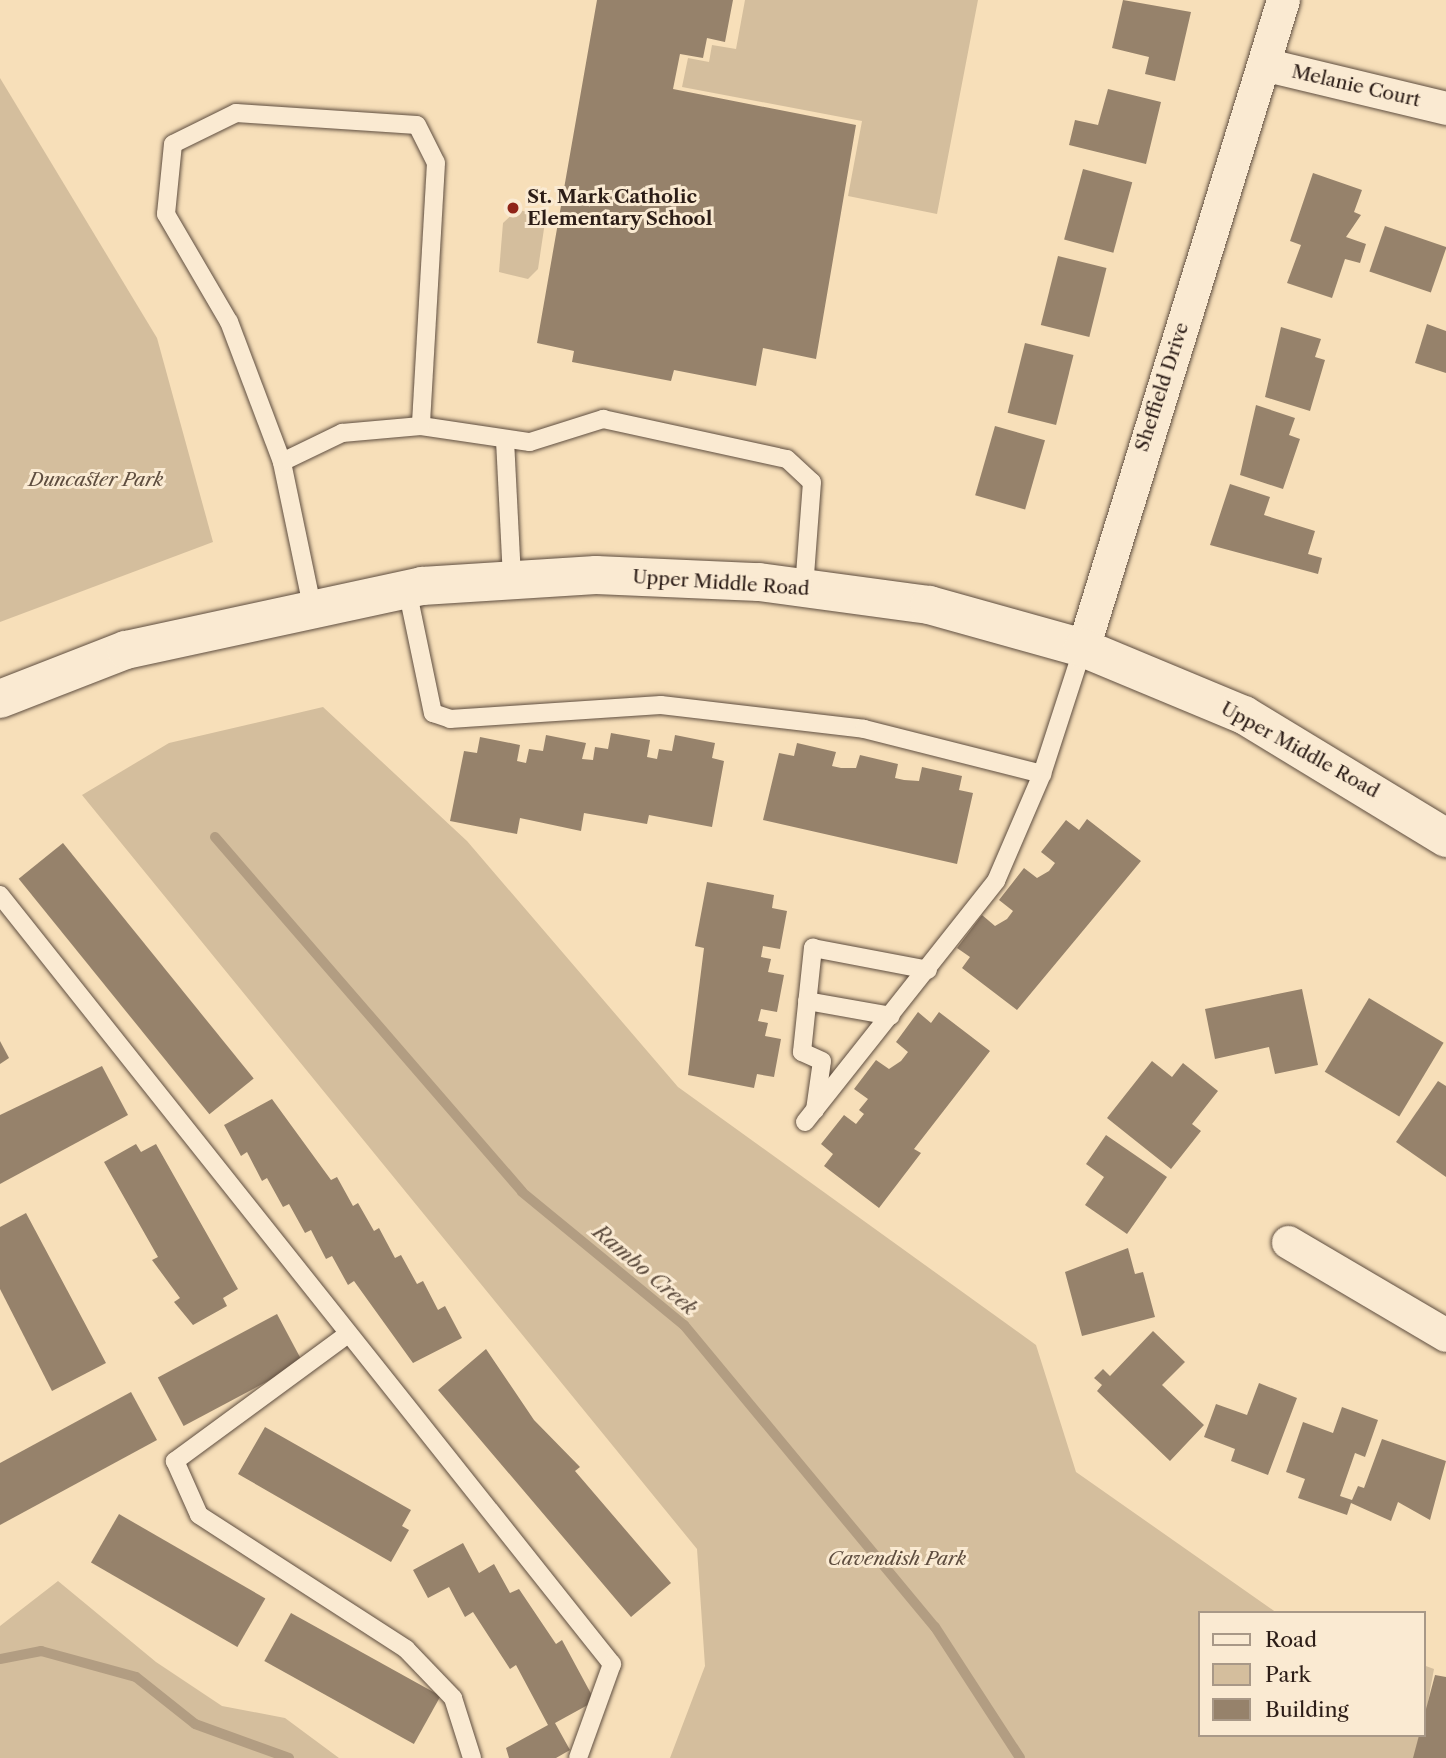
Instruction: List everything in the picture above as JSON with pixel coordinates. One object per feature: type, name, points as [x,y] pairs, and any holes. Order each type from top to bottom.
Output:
[{"type":"main road","name":"Upper Middle Road","points":[[0,699],[126,650],[313,606],[407,589],[596,575],[804,588],[929,605],[1083,648],[1244,715],[1446,838]]},
{"type":"street","name":"Sheffield Drive","points":[[1083,648],[1102,570],[1267,65],[1283,0]]},
{"type":"street","name":"Melanie Court","points":[[1267,65],[1446,108]]},
{"type":"street","points":[[1288,1242],[1446,1335]]},
{"type":"lane","points":[[313,606],[282,462],[229,322],[166,214],[173,144],[236,113],[417,125],[436,163],[421,426]]},
{"type":"lane","points":[[282,462],[342,433],[421,426],[530,442],[603,419],[787,459],[812,482],[804,588]]},
{"type":"lane","points":[[505,440],[512,580]]},
{"type":"lane","points":[[407,589],[433,713],[450,719],[661,705],[864,729],[1042,774]]},
{"type":"lane","name":"Sheffield Drive","points":[[807,1001],[802,1052],[822,1061],[810,1116],[996,881],[1042,774],[1083,648]]},
{"type":"lane","points":[[0,895],[612,1664],[578,1758]]},
{"type":"lane","points":[[891,1016],[807,1001],[813,948],[928,970]]},
{"type":"lane","points":[[348,1334],[175,1461],[198,1515],[406,1649],[453,1698],[472,1758]]},
{"type":"green space","points":[[745,0],[978,0],[937,214],[848,196],[862,121],[682,87],[688,58],[709,62],[712,45],[736,49]]},
{"type":"green space","name":"Duncaster Park","points":[[0,78],[157,338],[213,542],[0,622]]},
{"type":"green space","points":[[517,210],[540,214],[545,222],[538,269],[528,279],[499,272],[503,223]]},
{"type":"green space","name":"Cavendish Park","points":[[323,707],[467,841],[678,1087],[1036,1345],[1076,1472],[1274,1611],[1198,1611],[1198,1737],[1422,1737],[1418,1758],[670,1758],[705,1666],[697,1549],[82,795],[169,743]]},
{"type":"green space","points":[[58,1581],[156,1662],[222,1706],[285,1718],[339,1758],[0,1758],[0,1626]]},
{"type":"green space","points":[[1425,1666],[1434,1669],[1425,1718]]},
{"type":"building","points":[[597,0],[733,0],[725,42],[707,38],[703,58],[680,54],[673,89],[856,125],[816,359],[763,348],[756,386],[674,370],[671,381],[572,362],[574,351],[537,343]]},
{"type":"building","points":[[1123,0],[1191,12],[1175,81],[1145,74],[1149,57],[1112,48]]},
{"type":"building","points":[[1108,89],[1161,102],[1146,164],[1069,145],[1075,120],[1098,125]]},
{"type":"building","points":[[1083,169],[1132,182],[1113,253],[1064,240]]},
{"type":"building","points":[[1313,173],[1362,190],[1354,212],[1361,215],[1346,237],[1366,244],[1360,263],[1345,259],[1332,298],[1287,283],[1301,245],[1290,241]]},
{"type":"building","points":[[1385,226],[1446,247],[1431,293],[1369,271]]},
{"type":"building","points":[[1058,256],[1107,268],[1089,337],[1041,325]]},
{"type":"building","points":[[1427,324],[1446,331],[1446,373],[1415,363]]},
{"type":"building","points":[[1281,327],[1321,339],[1315,357],[1325,360],[1310,411],[1265,397]]},
{"type":"building","points":[[1025,343],[1074,355],[1056,425],[1008,413]]},
{"type":"building","points":[[1256,405],[1295,418],[1289,435],[1300,439],[1283,489],[1240,475]]},
{"type":"building","points":[[995,426],[1045,440],[1025,510],[975,495]]},
{"type":"building","points":[[1230,484],[1270,497],[1264,515],[1315,531],[1308,554],[1322,558],[1318,574],[1210,545]]},
{"type":"building","points":[[611,733],[650,740],[647,757],[657,759],[659,749],[672,751],[675,735],[715,743],[712,758],[724,761],[712,827],[649,815],[647,824],[584,813],[581,831],[520,818],[517,834],[450,821],[464,751],[477,753],[480,737],[520,745],[517,761],[526,763],[529,749],[543,751],[546,735],[586,743],[582,759],[593,760],[595,747],[608,749]]},
{"type":"building","points":[[797,743],[836,752],[832,766],[841,768],[856,768],[860,755],[898,764],[895,778],[904,780],[919,781],[922,767],[962,776],[959,790],[973,793],[957,864],[763,820],[779,753],[794,756]]},
{"type":"building","points":[[1087,819],[1141,861],[1017,1010],[962,968],[970,957],[957,948],[982,915],[995,926],[1007,919],[1013,911],[999,900],[1024,868],[1037,878],[1049,871],[1055,863],[1041,852],[1066,820],[1079,830]]},
{"type":"building","points":[[63,843],[254,1078],[209,1114],[19,879]]},
{"type":"building","points":[[707,882],[774,895],[772,908],[787,911],[780,949],[763,946],[761,957],[771,959],[768,972],[784,975],[777,1012],[761,1009],[758,1021],[768,1023],[765,1036],[781,1039],[774,1077],[757,1074],[754,1088],[688,1075],[704,948],[695,946]]},
{"type":"building","points":[[1302,989],[1318,1065],[1275,1074],[1269,1047],[1215,1059],[1205,1009]]},
{"type":"building","points":[[1369,998],[1444,1043],[1399,1117],[1325,1072]]},
{"type":"building","points":[[918,1012],[931,1023],[939,1012],[990,1051],[914,1149],[921,1153],[879,1208],[824,1166],[833,1154],[821,1144],[844,1115],[856,1124],[864,1114],[859,1110],[868,1099],[854,1089],[876,1060],[889,1069],[901,1061],[908,1052],[896,1042]]},
{"type":"building","points":[[0,1041],[9,1058],[0,1064]]},
{"type":"building","points":[[1152,1061],[1172,1077],[1183,1063],[1218,1091],[1192,1124],[1201,1131],[1171,1169],[1107,1118]]},
{"type":"building","points":[[102,1066],[128,1115],[0,1184],[0,1115]]},
{"type":"building","points":[[1438,1081],[1446,1086],[1446,1177],[1396,1142]]},
{"type":"building","points":[[272,1099],[331,1180],[337,1177],[353,1206],[358,1203],[374,1231],[379,1228],[395,1258],[401,1255],[417,1284],[423,1281],[438,1310],[445,1306],[462,1338],[413,1363],[354,1281],[348,1285],[332,1256],[326,1259],[311,1230],[305,1233],[289,1204],[283,1207],[267,1178],[262,1181],[247,1152],[241,1156],[224,1125]]},
{"type":"building","points":[[1106,1135],[1167,1177],[1127,1234],[1085,1205],[1104,1177],[1086,1164]]},
{"type":"building","points":[[136,1144],[141,1152],[156,1144],[238,1289],[223,1298],[227,1306],[193,1325],[174,1302],[180,1298],[152,1260],[158,1257],[104,1162]]},
{"type":"building","points":[[26,1213],[106,1363],[52,1391],[0,1289],[0,1227]]},
{"type":"building","points":[[1128,1248],[1135,1274],[1143,1272],[1155,1317],[1082,1336],[1065,1272]]},
{"type":"building","points":[[277,1314],[303,1363],[184,1426],[158,1377]]},
{"type":"building","points":[[1153,1331],[1185,1362],[1162,1385],[1204,1425],[1170,1461],[1097,1391],[1102,1385],[1094,1378],[1103,1369],[1110,1376]]},
{"type":"building","points":[[486,1349],[534,1420],[580,1467],[575,1471],[671,1583],[631,1617],[438,1390]]},
{"type":"building","points":[[1259,1383],[1297,1398],[1268,1475],[1231,1461],[1235,1449],[1204,1437],[1216,1404],[1247,1415]]},
{"type":"building","points":[[131,1392],[157,1440],[0,1525],[0,1463]]},
{"type":"building","points":[[1342,1407],[1378,1420],[1365,1457],[1355,1453],[1340,1496],[1352,1500],[1358,1486],[1364,1488],[1382,1439],[1446,1461],[1430,1520],[1398,1502],[1391,1521],[1351,1503],[1347,1515],[1298,1498],[1305,1479],[1286,1472],[1303,1422],[1333,1433]]},
{"type":"building","points":[[265,1427],[411,1510],[402,1526],[409,1530],[391,1562],[238,1474]]},
{"type":"building","points":[[119,1514],[265,1598],[237,1647],[91,1562]]},
{"type":"building","points":[[463,1543],[479,1573],[494,1564],[510,1593],[519,1589],[556,1644],[562,1640],[595,1701],[555,1723],[570,1750],[556,1758],[509,1758],[506,1748],[548,1725],[516,1665],[510,1669],[473,1612],[465,1617],[449,1587],[428,1598],[413,1570]]},
{"type":"building","points":[[291,1613],[441,1696],[414,1744],[264,1661]]},
{"type":"building","points":[[1435,1675],[1446,1677],[1446,1758],[1413,1758],[1419,1737],[1425,1737],[1425,1713]]},
{"type":"waterway","name":"Rambo Creek","points":[[215,837],[522,1192],[684,1325],[935,1627],[1020,1758]]},
{"type":"waterway","points":[[0,1659],[41,1651],[136,1677],[195,1724],[289,1758]]},
{"type":"place","name":"St. Mark Catholic Elementary School","points":[[513,208]]}]
